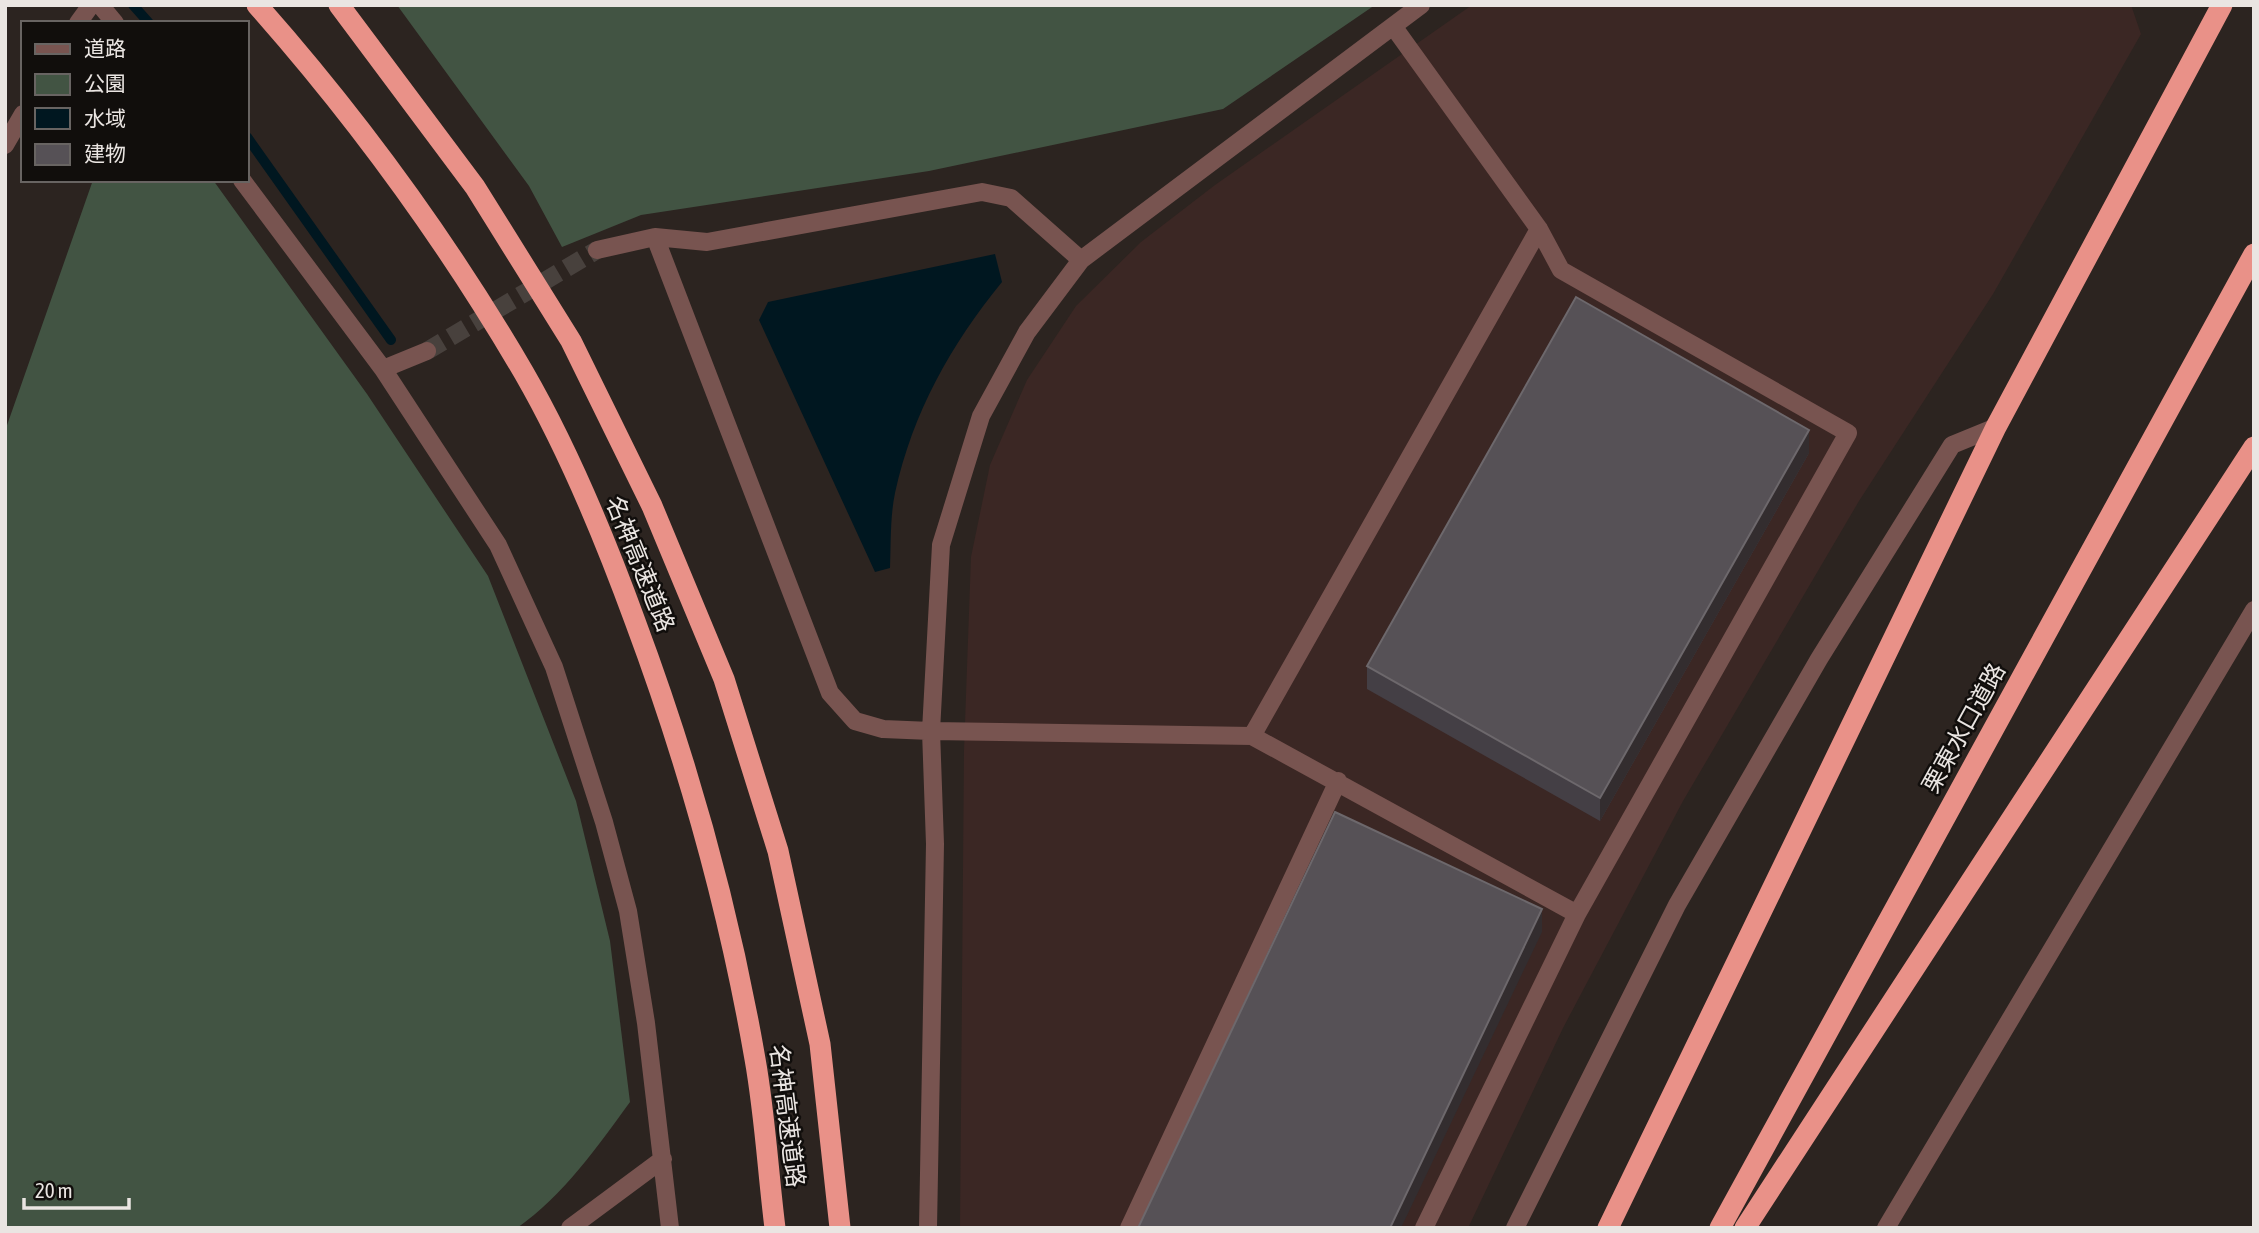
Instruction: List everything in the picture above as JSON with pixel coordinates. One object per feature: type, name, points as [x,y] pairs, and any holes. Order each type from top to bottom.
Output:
[{"type":"highway","name":"名神高速道路","points":[[257,5],[307,62],[426,221],[524,374],[601,529],[668,709],[716,872],[755,1060],[775,1228]]},
{"type":"highway","name":"名神高速道路","points":[[340,5],[475,187],[571,341],[652,506],[713,654],[780,864],[820,1044],[840,1228]]},
{"type":"highway","points":[[1608,1228],[1996,427],[2222,5]]},
{"type":"highway","name":"栗東水口道路","points":[[1720,1228],[2254,254]]},
{"type":"highway","points":[[1745,1228],[2254,447]]},
{"type":"street","points":[[79,21],[91,5]]},
{"type":"street","points":[[100,5],[113,21]]},
{"type":"street","points":[[928,1228],[935,844],[931,731],[941,545],[981,416],[1027,332],[1082,260],[1421,5]]},
{"type":"street","points":[[1393,26],[1539,229],[1561,270],[1847,433],[1577,914],[1424,1228]]},
{"type":"street","points":[[5,145],[21,117]]},
{"type":"street","points":[[243,182],[383,369],[498,545],[554,667],[604,822],[628,911],[663,1159],[670,1228]]},
{"type":"street","points":[[597,250],[655,237],[707,242],[982,192],[1011,198],[1082,260]]},
{"type":"street","points":[[1252,736],[1539,229]]},
{"type":"street","points":[[655,237],[830,693],[855,721],[883,729],[931,731],[1252,736],[1577,914]]},
{"type":"street","points":[[383,369],[428,351]]},
{"type":"street","points":[[1515,1228],[1677,905],[1819,659],[1952,445],[1996,427]]},
{"type":"street","points":[[1886,1228],[2254,610]]},
{"type":"street","points":[[1129,1228],[1338,781]]},
{"type":"street","points":[[570,1228],[663,1159]]},
{"type":"shaded area","points":[[1472,5],[2131,5],[2141,34],[1993,294],[1859,501],[1683,801],[1563,1028],[1468,1228],[960,1228],[964,750],[971,557],[990,465],[1027,380],[1076,306],[1141,242],[1215,185]]},
{"type":"green space","points":[[397,5],[1375,5],[1223,109],[929,171],[641,215],[562,247],[529,186]]},
{"type":"green space","points":[[92,182],[214,182],[367,394],[488,576],[576,801],[610,941],[630,1102],[565,1186],[517,1228],[5,1228],[5,431]]},
{"type":"water","points":[[995,254],[1002,282],[950,356],[923,408],[895,493],[891,521],[890,568],[875,572],[759,320],[768,302]]},
{"type":"building","points":[[1576,297],[1809,430],[1600,798],[1367,666]]},
{"type":"building","points":[[1335,812],[1542,909],[1390,1228],[1138,1228]]},
{"type":"waterway","points":[[133,5],[147,21]]},
{"type":"waterway","points":[[248,138],[391,340]]},
{"type":"tunnel","points":[[427,351],[597,250]]}]
